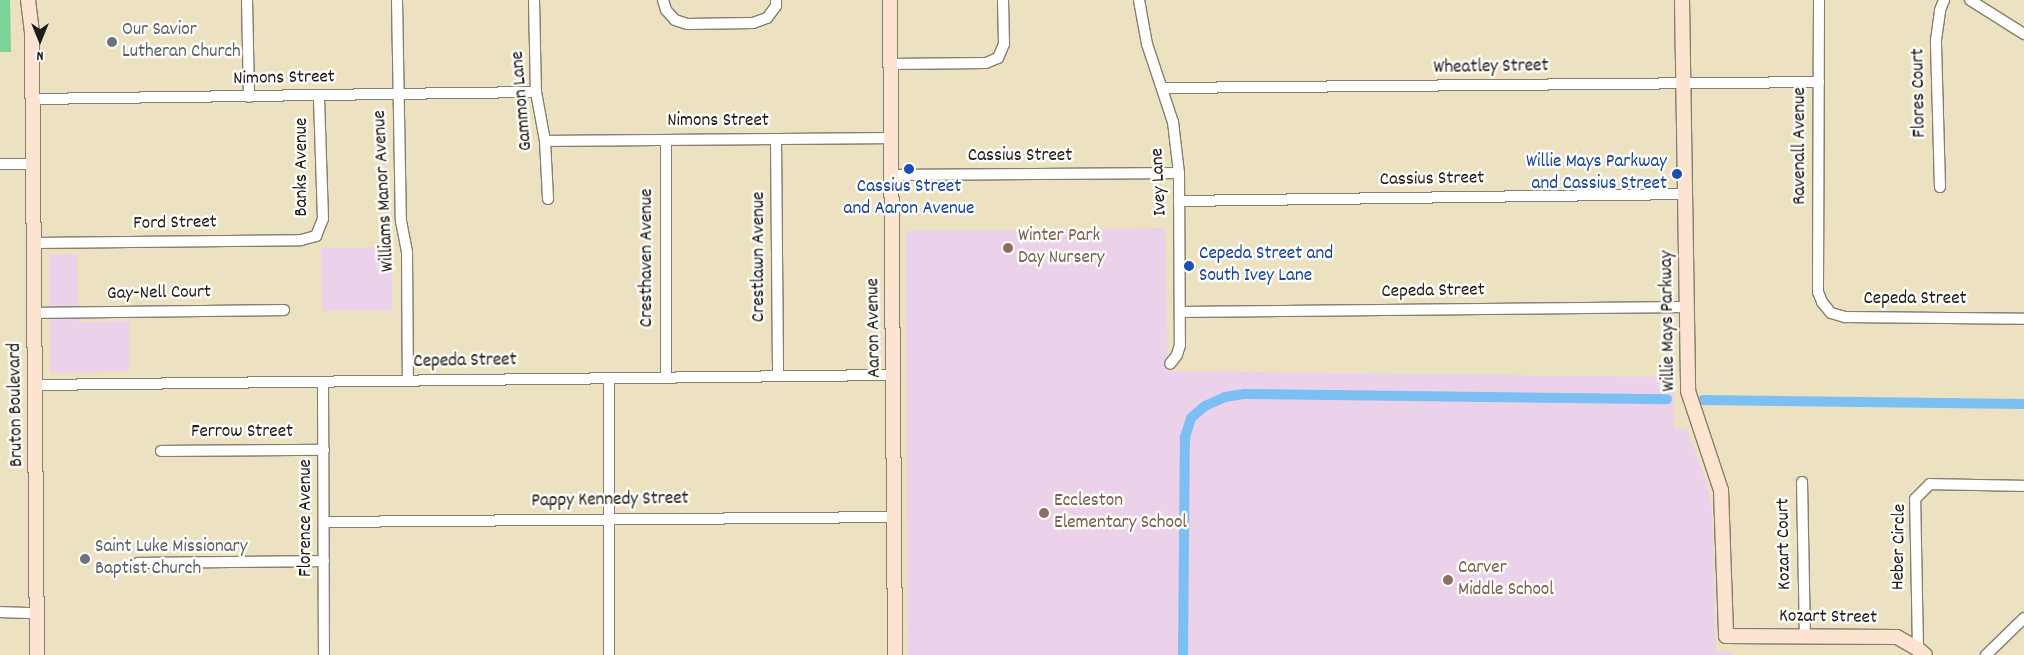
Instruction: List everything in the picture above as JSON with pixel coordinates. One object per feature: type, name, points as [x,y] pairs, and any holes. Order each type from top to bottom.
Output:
[{"type":"street","name":"Bruton Boulevard","points":[[28,0],[32,34],[37,655]]},
{"type":"street","name":"Bruton Boulevard","points":[[32,34],[38,0]]},
{"type":"street","points":[[247,0],[248,97]]},
{"type":"street","name":"Williams Manor Avenue","points":[[397,0],[401,221],[407,252],[408,380]]},
{"type":"street","name":"Gammon Lane","points":[[534,0],[536,92],[545,141],[548,199]]},
{"type":"street","points":[[663,0],[666,10],[675,20],[687,24],[753,23],[768,18],[776,3]]},
{"type":"street","name":"Aaron Avenue","points":[[890,0],[895,655]]},
{"type":"street","points":[[890,64],[986,64],[998,58],[1004,44],[1003,0]]},
{"type":"street","name":"Ivey Lane","points":[[1139,0],[1147,44],[1173,122],[1179,173],[1180,345],[1177,355],[1170,364]]},
{"type":"street","name":"Willie Mays Parkway","points":[[1682,0],[1690,401],[1721,490],[1726,636]]},
{"type":"street","name":"Ravenall Avenue","points":[[1818,292],[1819,0]]},
{"type":"street","name":"Flores Court","points":[[1940,187],[1936,40],[1940,10],[1944,0]]},
{"type":"street","points":[[1970,0],[2024,34]]},
{"type":"street","name":"Wheatley Street","points":[[1163,88],[1819,82]]},
{"type":"street","name":"Nimons Street","points":[[32,99],[536,92]]},
{"type":"street","name":"Banks Avenue","points":[[316,236],[323,219],[319,96]]},
{"type":"street","name":"Nimons Street","points":[[545,141],[892,138]]},
{"type":"street","name":"Crestlawn Avenue","points":[[776,139],[778,376]]},
{"type":"street","name":"Cresthaven Avenue","points":[[666,140],[666,377]]},
{"type":"street","points":[[0,164],[33,164]]},
{"type":"street","name":"Cassius Street","points":[[892,175],[1179,173]]},
{"type":"street","name":"Cassius Street","points":[[1179,201],[1685,194]]},
{"type":"street","name":"Ford Street","points":[[34,243],[301,240],[316,236]]},
{"type":"street","name":"Cepeda Street","points":[[1818,292],[1822,302],[1831,313],[1845,317],[2024,319]]},
{"type":"street","name":"Cepeda Street","points":[[1180,312],[1687,307]]},
{"type":"street","name":"Gay-Nell Court","points":[[34,313],[284,310]]},
{"type":"street","name":"Cepeda Street","points":[[35,385],[894,375]]},
{"type":"street","points":[[609,378],[609,655]]},
{"type":"street","name":"Florence Avenue","points":[[323,382],[324,655]]},
{"type":"street","name":"Ferrow Street","points":[[161,451],[324,450]]},
{"type":"street","name":"Kozart Court","points":[[1802,482],[1805,636]]},
{"type":"street","name":"Heber Circle","points":[[1922,652],[1915,500],[1930,484],[2024,486]]},
{"type":"street","name":"Pappy Kennedy Street","points":[[324,522],[895,517]]},
{"type":"street","points":[[138,563],[324,560]]},
{"type":"street","points":[[0,612],[37,613]]},
{"type":"street","points":[[1986,655],[2024,618]]},
{"type":"street","name":"Kozart Street","points":[[1726,636],[1897,637],[1922,652]]},
{"type":"shaded area","points":[[1165,228],[1168,371],[1673,377],[1674,428],[1687,429],[1707,484],[1712,510],[1716,651],[1733,653],[1733,655],[908,655],[906,231]]},
{"type":"shaded area","points":[[392,247],[392,311],[322,311],[321,248]]},
{"type":"shaded area","points":[[49,254],[77,254],[78,322],[129,321],[129,371],[50,373]]},
{"type":"green space","points":[[0,0],[10,0],[11,52],[0,52]]},
{"type":"waterway","points":[[1183,655],[1185,437],[1191,418],[1205,406],[1225,397],[1245,394],[1667,399]]},
{"type":"waterway","points":[[1703,400],[2024,404]]},
{"type":"place","name":"Our Savior Lutheran Church","points":[[112,42]]},
{"type":"place","name":"Cassius Street and Aaron Avenue","points":[[909,169]]},
{"type":"place","name":"Willie Mays Parkway and Cassius Street","points":[[1677,174]]},
{"type":"place","name":"Winter Park Day Nursery","points":[[1008,248]]},
{"type":"place","name":"Cepeda Street and South Ivey Lane","points":[[1189,266]]},
{"type":"place","name":"Eccleston Elementary School","points":[[1044,513]]},
{"type":"place","name":"Saint Luke Missionary Baptist Church","points":[[85,559]]},
{"type":"place","name":"Carver Middle School","points":[[1448,580]]}]
